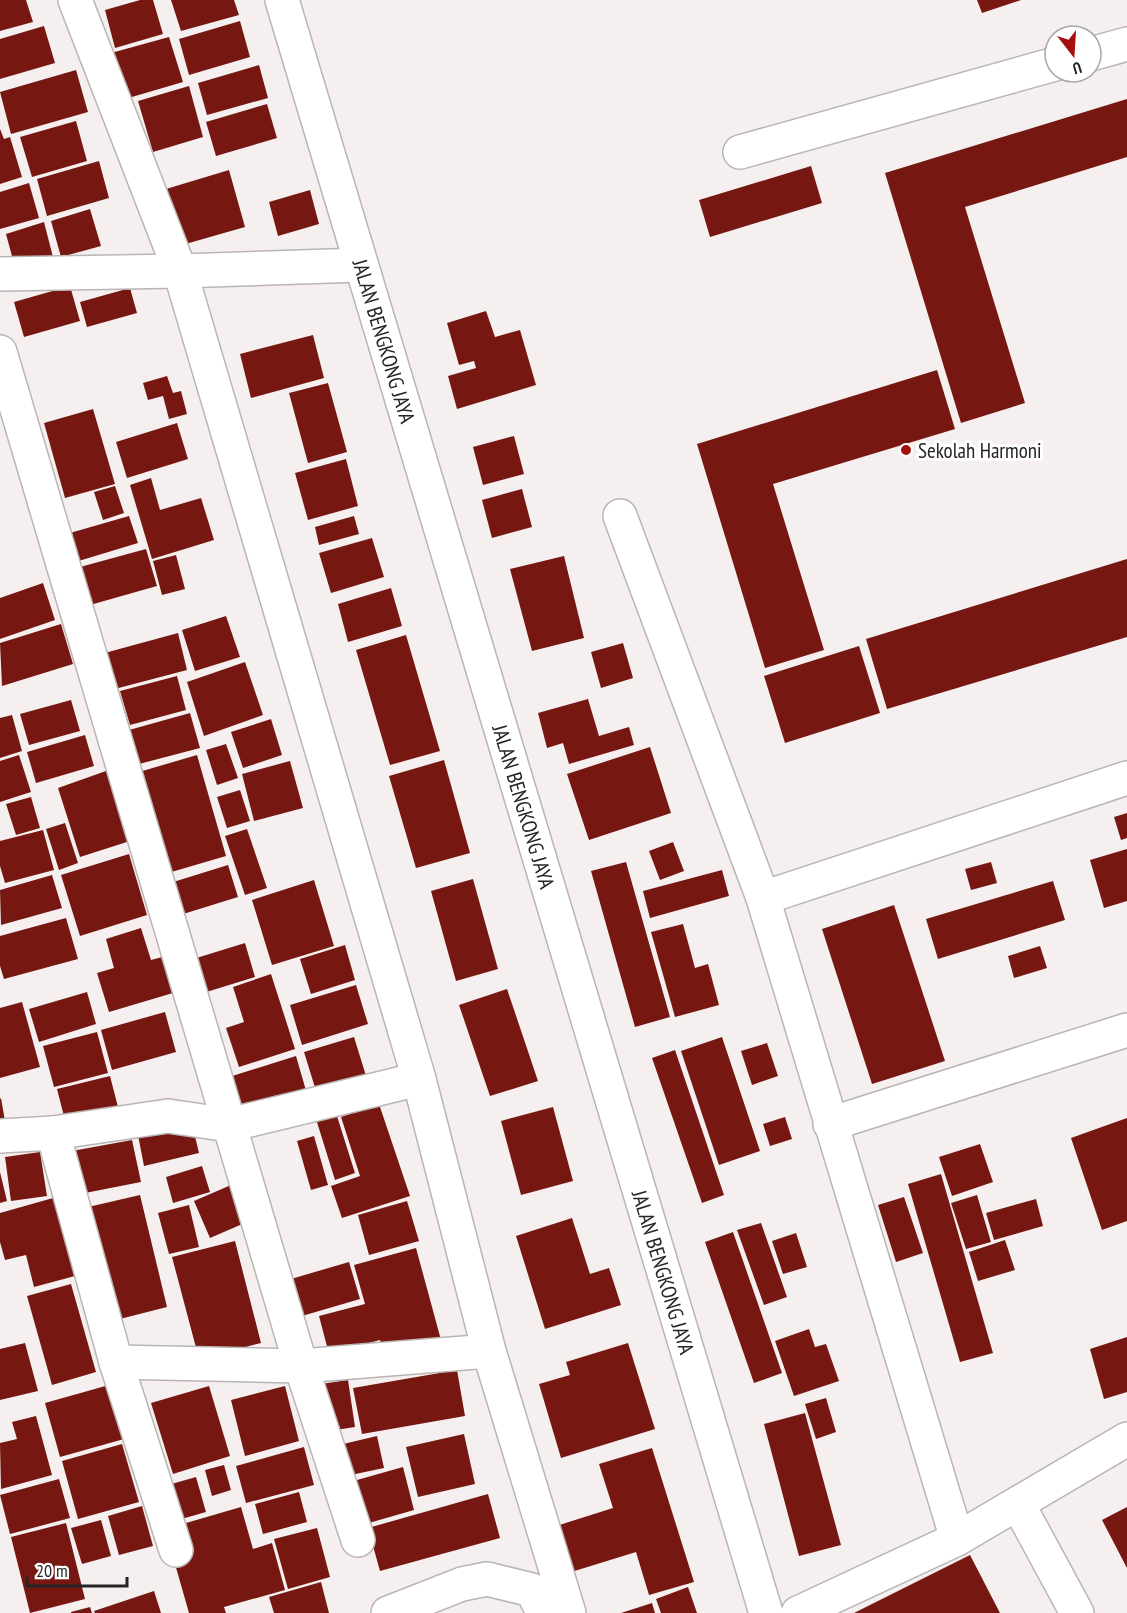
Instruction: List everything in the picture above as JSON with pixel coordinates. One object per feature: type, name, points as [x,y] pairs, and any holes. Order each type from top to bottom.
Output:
[{"type":"street","points":[[75,0],[180,271],[419,1079],[489,1350],[569,1613]]},
{"type":"street","name":"JALAN BENGKONG JAYA","points":[[282,0],[766,1613]]},
{"type":"street","points":[[1103,51],[1127,44]]},
{"type":"street","points":[[740,152],[1043,67]]},
{"type":"street","points":[[0,274],[361,265]]},
{"type":"street","points":[[0,352],[301,1366],[358,1540]]},
{"type":"street","points":[[620,516],[763,898],[957,1539]]},
{"type":"street","points":[[763,898],[1127,778]]},
{"type":"street","points":[[830,1124],[1127,1030]]},
{"type":"street","points":[[0,1136],[53,1134],[168,1116],[229,1125],[419,1079]]},
{"type":"street","points":[[53,1134],[116,1362],[176,1550]]},
{"type":"street","points":[[116,1362],[301,1366],[489,1350]]},
{"type":"street","points":[[798,1613],[957,1539],[1127,1439]]},
{"type":"street","points":[[1018,1504],[1077,1613]]},
{"type":"street","points":[[388,1613],[462,1584],[487,1579],[532,1590],[543,1613]]},
{"type":"building","points":[[0,0],[26,0],[33,22],[0,31]]},
{"type":"building","points":[[140,0],[153,0],[163,34],[115,48],[105,10]]},
{"type":"building","points":[[171,0],[234,0],[239,15],[181,31]]},
{"type":"building","points":[[977,0],[1021,0],[982,13]]},
{"type":"building","points":[[240,21],[250,57],[189,75],[179,39]]},
{"type":"building","points":[[44,26],[55,63],[0,79],[0,39]]},
{"type":"building","points":[[169,37],[183,82],[125,99],[111,53]]},
{"type":"building","points":[[259,65],[268,98],[207,115],[198,83]]},
{"type":"building","points":[[76,70],[88,112],[11,134],[0,92]]},
{"type":"building","points":[[189,86],[203,137],[153,152],[138,101]]},
{"type":"building","name":"Sekolah Harmoni","points":[[1127,99],[1127,157],[965,207],[1025,403],[961,423],[885,173]]},
{"type":"building","points":[[267,104],[277,138],[216,156],[206,122]]},
{"type":"building","points":[[76,121],[87,161],[32,177],[20,137]]},
{"type":"building","points":[[0,129],[4,139],[10,137],[22,177],[0,184]]},
{"type":"building","points":[[99,161],[109,198],[47,216],[37,179]]},
{"type":"building","points":[[811,166],[822,203],[710,237],[699,200]]},
{"type":"building","points":[[229,170],[245,227],[182,245],[166,189]]},
{"type":"building","points":[[29,183],[39,218],[0,229],[0,192]]},
{"type":"building","points":[[310,190],[319,224],[278,236],[269,202]]},
{"type":"building","points":[[90,209],[101,246],[61,257],[51,221]]},
{"type":"building","points":[[44,222],[54,261],[16,271],[6,234]]},
{"type":"building","points":[[70,286],[80,321],[24,337],[14,302]]},
{"type":"building","points":[[130,288],[137,313],[87,327],[80,302]]},
{"type":"building","points":[[486,311],[495,337],[520,330],[536,385],[457,409],[448,376],[476,368],[474,361],[459,365],[447,323]]},
{"type":"building","points":[[313,335],[324,378],[251,398],[240,354]]},
{"type":"building","name":"Sekolah Harmoni","points":[[937,370],[955,429],[773,484],[824,650],[765,668],[697,444]]},
{"type":"building","points":[[167,376],[173,393],[181,391],[187,414],[169,419],[163,396],[148,400],[143,383]]},
{"type":"building","points":[[328,383],[347,452],[308,463],[289,393]]},
{"type":"building","points":[[93,409],[115,484],[65,498],[44,423]]},
{"type":"building","points":[[177,423],[188,459],[127,478],[116,442]]},
{"type":"building","points":[[514,436],[524,474],[483,485],[473,447]]},
{"type":"building","points":[[346,459],[358,506],[308,520],[295,473]]},
{"type":"building","points":[[151,478],[160,510],[201,498],[214,540],[152,559],[130,485]]},
{"type":"building","points":[[115,486],[124,513],[103,520],[94,492]]},
{"type":"building","points":[[522,489],[532,527],[492,538],[482,500]]},
{"type":"building","points":[[129,516],[138,543],[72,563],[63,535]]},
{"type":"building","points":[[354,516],[359,534],[319,545],[315,527]]},
{"type":"building","points":[[372,538],[384,577],[331,593],[319,553]]},
{"type":"building","points":[[146,549],[157,586],[90,605],[80,567]]},
{"type":"building","points":[[176,555],[185,589],[162,595],[153,561]]},
{"type":"building","points":[[564,556],[584,638],[532,651],[510,569]]},
{"type":"building","points":[[1127,559],[1127,637],[887,709],[866,639]]},
{"type":"building","points":[[43,583],[55,620],[0,639],[0,598]]},
{"type":"building","points":[[391,588],[402,626],[348,642],[338,604]]},
{"type":"building","points":[[226,616],[240,657],[195,671],[182,630]]},
{"type":"building","points":[[61,624],[73,664],[2,686],[0,643]]},
{"type":"building","points":[[178,633],[187,670],[111,690],[101,654]]},
{"type":"building","points":[[406,635],[440,751],[390,765],[356,650]]},
{"type":"building","points":[[623,643],[633,678],[601,688],[591,652]]},
{"type":"building","points":[[859,646],[880,713],[785,743],[764,676]]},
{"type":"building","points":[[245,662],[263,715],[204,736],[187,682]]},
{"type":"building","points":[[177,676],[186,710],[130,725],[120,691]]},
{"type":"building","points":[[588,699],[599,736],[629,727],[634,745],[569,764],[563,743],[547,748],[538,713]]},
{"type":"building","points":[[71,700],[80,731],[29,745],[20,714]]},
{"type":"building","points":[[190,713],[200,748],[139,764],[129,730]]},
{"type":"building","points":[[12,715],[22,751],[0,758],[0,718]]},
{"type":"building","points":[[271,719],[282,755],[243,768],[231,732]]},
{"type":"building","points":[[85,735],[94,766],[36,783],[27,752]]},
{"type":"building","points":[[226,744],[238,778],[217,785],[206,750]]},
{"type":"building","points":[[650,747],[671,813],[589,840],[567,774]]},
{"type":"building","points":[[19,755],[31,792],[0,802],[0,761]]},
{"type":"building","points":[[197,755],[226,856],[168,873],[139,772]]},
{"type":"building","points":[[444,760],[470,853],[416,868],[389,776]]},
{"type":"building","points":[[290,761],[303,808],[254,821],[242,774]]},
{"type":"building","points":[[106,771],[130,841],[80,857],[58,788]]},
{"type":"building","points":[[240,790],[250,821],[227,828],[217,797]]},
{"type":"building","points":[[31,797],[40,828],[16,835],[6,804]]},
{"type":"building","points":[[1127,813],[1127,838],[1121,840],[1114,817]]},
{"type":"building","points":[[65,823],[78,863],[59,870],[46,829]]},
{"type":"building","points":[[247,829],[267,888],[245,895],[225,836]]},
{"type":"building","points":[[43,830],[54,870],[5,883],[0,866],[0,841]]},
{"type":"building","points":[[673,842],[684,871],[660,880],[649,851]]},
{"type":"building","points":[[1127,849],[1127,901],[1104,908],[1090,860]]},
{"type":"building","points":[[129,854],[147,915],[80,936],[61,875]]},
{"type":"building","points":[[626,862],[670,1017],[635,1027],[591,871]]},
{"type":"building","points":[[991,862],[997,883],[971,890],[965,869]]},
{"type":"building","points":[[228,865],[238,897],[180,915],[170,883]]},
{"type":"building","points":[[722,870],[729,896],[650,918],[643,891]]},
{"type":"building","points":[[52,875],[62,908],[1,925],[0,890]]},
{"type":"building","points":[[473,879],[498,969],[456,981],[431,891]]},
{"type":"building","points":[[314,880],[334,946],[272,965],[252,900]]},
{"type":"building","points":[[1053,881],[1065,920],[938,959],[926,919]]},
{"type":"building","points":[[894,905],[945,1061],[872,1084],[822,929]]},
{"type":"building","points":[[66,918],[78,959],[4,979],[0,966],[0,936]]},
{"type":"building","points":[[683,924],[695,968],[708,964],[719,1005],[675,1017],[651,932]]},
{"type":"building","points":[[141,928],[151,960],[162,957],[173,993],[109,1012],[97,973],[114,968],[106,939]]},
{"type":"building","points":[[245,943],[255,977],[200,994],[190,960]]},
{"type":"building","points":[[345,945],[355,980],[311,994],[300,959]]},
{"type":"building","points":[[1040,946],[1047,968],[1014,978],[1008,956]]},
{"type":"building","points":[[271,974],[295,1049],[239,1067],[226,1028],[244,1022],[233,987]]},
{"type":"building","points":[[356,985],[368,1024],[302,1045],[290,1005]]},
{"type":"building","points":[[507,989],[538,1081],[490,1096],[459,1005]]},
{"type":"building","points":[[87,992],[96,1024],[39,1042],[29,1009]]},
{"type":"building","points":[[22,1002],[40,1067],[0,1078],[0,1008]]},
{"type":"building","points":[[165,1012],[176,1052],[112,1070],[101,1030]]},
{"type":"building","points":[[97,1032],[108,1073],[54,1087],[43,1046]]},
{"type":"building","points":[[354,1037],[367,1079],[317,1094],[304,1052]]},
{"type":"building","points":[[722,1037],[760,1151],[719,1165],[681,1051]]},
{"type":"building","points":[[767,1043],[778,1076],[752,1085],[741,1051]]},
{"type":"building","points":[[675,1050],[724,1195],[702,1203],[652,1058]]},
{"type":"building","points":[[296,1056],[307,1094],[240,1114],[229,1077]]},
{"type":"building","points":[[110,1076],[119,1111],[66,1124],[57,1089]]},
{"type":"building","points":[[0,1099],[6,1127],[0,1128]]},
{"type":"building","points":[[379,1104],[410,1196],[342,1218],[331,1186],[360,1176],[341,1117]]},
{"type":"building","points":[[553,1107],[573,1181],[521,1195],[501,1121]]},
{"type":"building","points":[[336,1113],[355,1173],[335,1180],[316,1119]]},
{"type":"building","points":[[785,1117],[792,1139],[770,1146],[763,1124]]},
{"type":"building","points":[[1127,1118],[1127,1221],[1102,1230],[1071,1138]]},
{"type":"building","points":[[192,1124],[199,1153],[144,1166],[138,1135]]},
{"type":"building","points":[[314,1136],[328,1185],[311,1190],[297,1141]]},
{"type":"building","points":[[132,1140],[141,1182],[80,1194],[72,1151]]},
{"type":"building","points":[[980,1144],[993,1182],[952,1196],[939,1157]]},
{"type":"building","points":[[40,1152],[47,1196],[11,1201],[5,1157]]},
{"type":"building","points":[[202,1166],[210,1192],[173,1203],[166,1177]]},
{"type":"building","points":[[0,1172],[7,1201],[0,1203]]},
{"type":"building","points":[[941,1174],[993,1353],[960,1362],[908,1184]]},
{"type":"building","points":[[231,1185],[247,1222],[210,1238],[194,1201]]},
{"type":"building","points":[[140,1195],[167,1307],[112,1321],[84,1208]]},
{"type":"building","points":[[977,1195],[991,1242],[966,1249],[951,1203]]},
{"type":"building","points":[[904,1197],[923,1253],[896,1262],[878,1205]]},
{"type":"building","points":[[53,1198],[75,1276],[34,1287],[26,1255],[5,1260],[0,1242],[0,1213]]},
{"type":"building","points":[[1036,1199],[1043,1226],[994,1240],[986,1213]]},
{"type":"building","points":[[407,1201],[419,1241],[369,1255],[358,1215]]},
{"type":"building","points":[[189,1205],[199,1247],[169,1254],[158,1213]]},
{"type":"building","points":[[572,1218],[590,1274],[609,1268],[621,1305],[545,1329],[516,1236]]},
{"type":"building","points":[[761,1223],[787,1297],[764,1305],[737,1230]]},
{"type":"building","points":[[733,1232],[782,1373],[754,1383],[705,1242]]},
{"type":"building","points":[[796,1233],[807,1267],[783,1274],[772,1241]]},
{"type":"building","points":[[1005,1240],[1015,1270],[978,1281],[969,1252]]},
{"type":"building","points":[[235,1241],[261,1343],[199,1359],[172,1257]]},
{"type":"building","points":[[416,1248],[441,1340],[384,1356],[380,1340],[329,1354],[319,1316],[365,1304],[354,1265]]},
{"type":"building","points":[[349,1262],[360,1299],[302,1316],[291,1279]]},
{"type":"building","points":[[71,1284],[96,1372],[52,1385],[27,1296]]},
{"type":"building","points":[[809,1329],[815,1347],[826,1344],[839,1381],[794,1396],[775,1341]]},
{"type":"building","points":[[1127,1337],[1127,1392],[1104,1399],[1090,1349]]},
{"type":"building","points":[[25,1343],[38,1391],[0,1400],[0,1349]]},
{"type":"building","points":[[628,1343],[655,1429],[561,1458],[539,1384],[570,1375],[566,1362]]},
{"type":"building","points":[[457,1370],[465,1416],[362,1434],[353,1388]]},
{"type":"building","points":[[348,1380],[355,1427],[329,1431],[321,1384]]},
{"type":"building","points":[[109,1385],[124,1439],[60,1457],[45,1403]]},
{"type":"building","points":[[209,1386],[230,1456],[173,1474],[151,1403]]},
{"type":"building","points":[[285,1386],[299,1441],[245,1456],[231,1400]]},
{"type":"building","points":[[826,1398],[836,1432],[816,1439],[805,1404]]},
{"type":"building","points":[[805,1413],[841,1545],[799,1556],[764,1424]]},
{"type":"building","points":[[36,1416],[52,1475],[1,1489],[0,1443],[17,1439],[12,1422]]},
{"type":"building","points":[[464,1434],[475,1484],[418,1497],[406,1447]]},
{"type":"building","points":[[377,1436],[384,1468],[346,1476],[339,1445]]},
{"type":"building","points":[[122,1444],[139,1502],[78,1519],[62,1461]]},
{"type":"building","points":[[304,1447],[314,1485],[246,1503],[236,1466]]},
{"type":"building","points":[[652,1448],[694,1582],[649,1595],[636,1552],[568,1573],[553,1527],[613,1508],[599,1464]]},
{"type":"building","points":[[224,1465],[231,1490],[212,1496],[205,1470]]},
{"type":"building","points":[[403,1467],[414,1510],[362,1525],[350,1482]]},
{"type":"building","points":[[196,1477],[206,1512],[178,1520],[168,1485]]},
{"type":"building","points":[[59,1479],[70,1518],[10,1534],[0,1495]]},
{"type":"building","points":[[299,1492],[307,1522],[263,1534],[255,1504]]},
{"type":"building","points":[[488,1494],[500,1538],[380,1571],[368,1528]]},
{"type":"building","points":[[142,1506],[153,1546],[119,1555],[108,1516]]},
{"type":"building","points":[[241,1507],[253,1549],[272,1543],[285,1590],[224,1607],[226,1613],[189,1613],[173,1557],[194,1551],[186,1523]]},
{"type":"building","points":[[1127,1507],[1127,1568],[1102,1520]]},
{"type":"building","points":[[101,1520],[111,1556],[82,1564],[71,1528]]},
{"type":"building","points":[[66,1523],[85,1599],[30,1613],[11,1537]]},
{"type":"building","points":[[317,1528],[330,1577],[288,1589],[274,1539]]},
{"type":"building","points":[[970,1555],[1000,1613],[854,1613]]},
{"type":"building","points":[[321,1582],[329,1613],[274,1613],[269,1597]]},
{"type":"building","points":[[688,1587],[697,1613],[661,1613],[656,1599]]},
{"type":"building","points":[[154,1591],[161,1613],[95,1613],[94,1611]]},
{"type":"building","points":[[652,1603],[655,1613],[621,1613]]},
{"type":"building","points":[[90,1607],[92,1613],[71,1613],[71,1612]]},
{"type":"place","name":"Sekolah Harmoni","points":[[906,450]]}]
